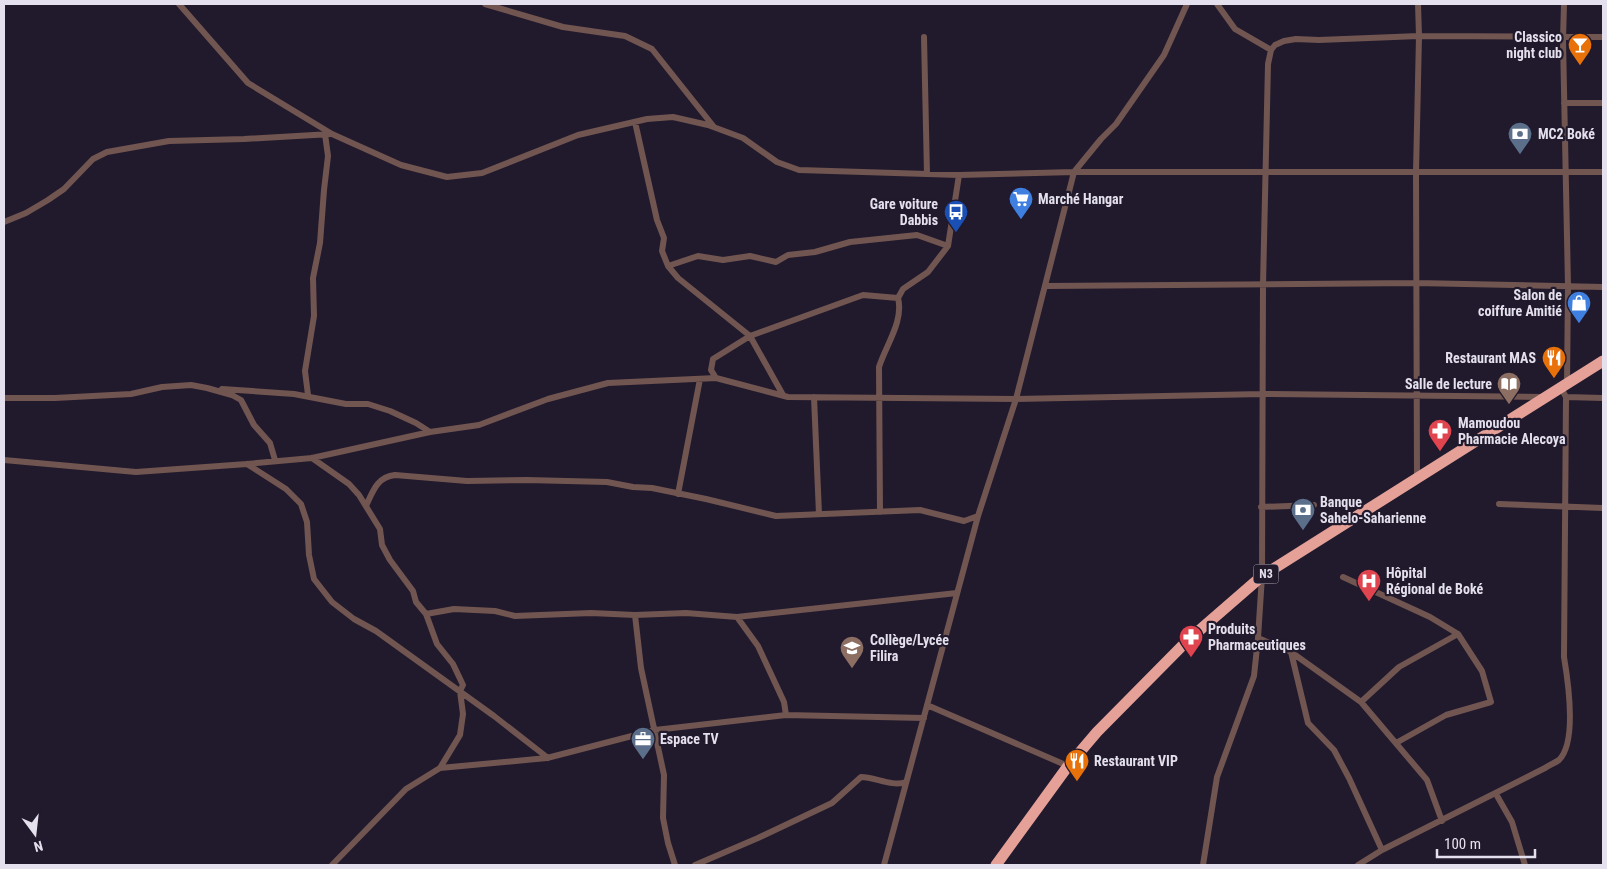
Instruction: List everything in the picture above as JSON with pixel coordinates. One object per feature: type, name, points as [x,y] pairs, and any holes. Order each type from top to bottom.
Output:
[{"type":"highway","name":"N3","points":[[996,865],[1068,766],[1097,732],[1186,642],[1262,576],[1545,397],[1565,390],[1603,361]]},
{"type":"street","points":[[179,4],[248,82],[332,134],[401,165],[447,177],[482,173],[578,135],[647,119],[673,118],[715,128],[743,138],[777,162],[799,170],[959,175],[1074,172],[1603,172]]},
{"type":"street","points":[[485,4],[563,27],[625,36],[652,49],[715,128]]},
{"type":"street","points":[[884,865],[978,516],[1016,399],[1074,172],[1116,124],[1164,55],[1186,4]]},
{"type":"street","points":[[1217,4],[1235,29],[1271,50]]},
{"type":"street","points":[[1417,478],[1416,172],[1418,4]]},
{"type":"street","points":[[1358,865],[1382,850],[1496,794],[1559,760],[1566,747],[1570,697],[1564,658],[1565,390],[1568,286],[1564,4]]},
{"type":"street","points":[[1203,865],[1217,777],[1254,676],[1258,638],[1262,576],[1262,285],[1268,64],[1271,50],[1275,45],[1284,41],[1296,39],[1320,40],[1419,36],[1603,37]]},
{"type":"street","points":[[924,37],[927,174]]},
{"type":"street","points":[[1564,103],[1603,103]]},
{"type":"street","points":[[635,122],[657,220],[664,238],[662,250],[668,266],[678,278],[750,336],[783,395]]},
{"type":"street","points":[[308,395],[305,371],[314,316],[313,278],[320,244],[328,156],[325,134]]},
{"type":"street","points":[[4,222],[26,213],[48,200],[64,189],[93,159],[107,152],[169,141],[332,134]]},
{"type":"street","points":[[880,512],[879,367],[901,308],[898,298],[903,289],[928,272],[948,246],[959,175]]},
{"type":"street","points":[[668,266],[698,256],[723,260],[750,256],[776,262],[788,255],[814,252],[850,242],[917,235],[948,246]]},
{"type":"street","points":[[1045,286],[1416,283],[1603,286]]},
{"type":"street","points":[[716,378],[711,370],[713,359],[750,336],[863,295],[898,298]]},
{"type":"street","points":[[4,460],[136,472],[312,458],[430,432],[480,425],[548,399],[608,383],[716,378],[783,395],[814,397],[1016,399],[1263,394],[1545,397]]},
{"type":"street","points":[[678,494],[700,379]]},
{"type":"street","points":[[4,398],[55,398],[131,394],[162,387],[192,385],[207,388],[232,395],[241,400],[254,425],[270,443],[275,460]]},
{"type":"street","points":[[207,388],[308,395],[346,404],[368,404],[390,411],[430,432]]},
{"type":"street","points":[[1565,390],[1603,398]]},
{"type":"street","points":[[814,397],[819,514]]},
{"type":"street","points":[[312,458],[349,484],[359,495],[380,529],[382,545],[390,560],[413,591],[416,602],[426,614],[437,644],[452,664],[463,685],[460,691],[463,714],[460,735],[440,768]]},
{"type":"street","points":[[247,464],[286,489],[301,504],[307,522],[309,555],[314,579],[332,602],[460,691],[548,758]]},
{"type":"street","points":[[366,506],[376,485],[386,476],[395,475],[467,481],[608,482],[678,494],[776,516],[920,510],[964,521],[978,516]]},
{"type":"street","points":[[1499,504],[1603,508]]},
{"type":"street","points":[[1261,507],[1314,505]]},
{"type":"street","points":[[1342,577],[1430,617],[1458,634],[1482,671],[1491,702],[1446,715],[1396,743]]},
{"type":"street","points":[[426,614],[454,609],[495,611],[515,616],[591,612],[635,615],[686,613],[737,617],[957,593]]},
{"type":"street","points":[[635,615],[641,668],[664,775],[663,818],[675,865]]},
{"type":"street","points":[[737,617],[758,646],[784,702],[786,715]]},
{"type":"street","points":[[1361,702],[1399,667],[1458,634]]},
{"type":"street","points":[[1258,638],[1292,652],[1361,702],[1427,780],[1442,820]]},
{"type":"street","points":[[1292,652],[1308,723],[1334,750],[1382,850]]},
{"type":"street","points":[[927,705],[1068,766]]},
{"type":"street","points":[[332,865],[406,789],[440,768],[548,758],[655,730],[786,715],[924,718]]},
{"type":"street","points":[[695,865],[832,803],[861,777],[900,784],[906,782]]},
{"type":"street","points":[[1496,794],[1512,822],[1525,865]]},
{"type":"place","name":"Classico night club","points":[[1580,66]]},
{"type":"place","name":"MC2 Boké","points":[[1520,155]]},
{"type":"place","name":"Marché Hangar","points":[[1021,220]]},
{"type":"place","name":"Gare voiture Dabbis","points":[[956,233]]},
{"type":"place","name":"Salon de coiffure Amitié","points":[[1579,324]]},
{"type":"place","name":"Restaurant MAS","points":[[1554,379]]},
{"type":"place","name":"Salle de lecture","points":[[1509,405]]},
{"type":"place","name":"Mamoudou Pharmacie Alecoya","points":[[1440,452]]},
{"type":"place","name":"Banque Sahelo-Saharienne","points":[[1303,531]]},
{"type":"place","name":"Hôpital Régional de Boké","points":[[1369,602]]},
{"type":"place","name":"Produits Pharmaceutiques","points":[[1191,658]]},
{"type":"place","name":"Collège/Lycée Filira","points":[[852,669]]},
{"type":"place","name":"Espace TV","points":[[643,760]]},
{"type":"place","name":"Restaurant VIP","points":[[1077,782]]}]
